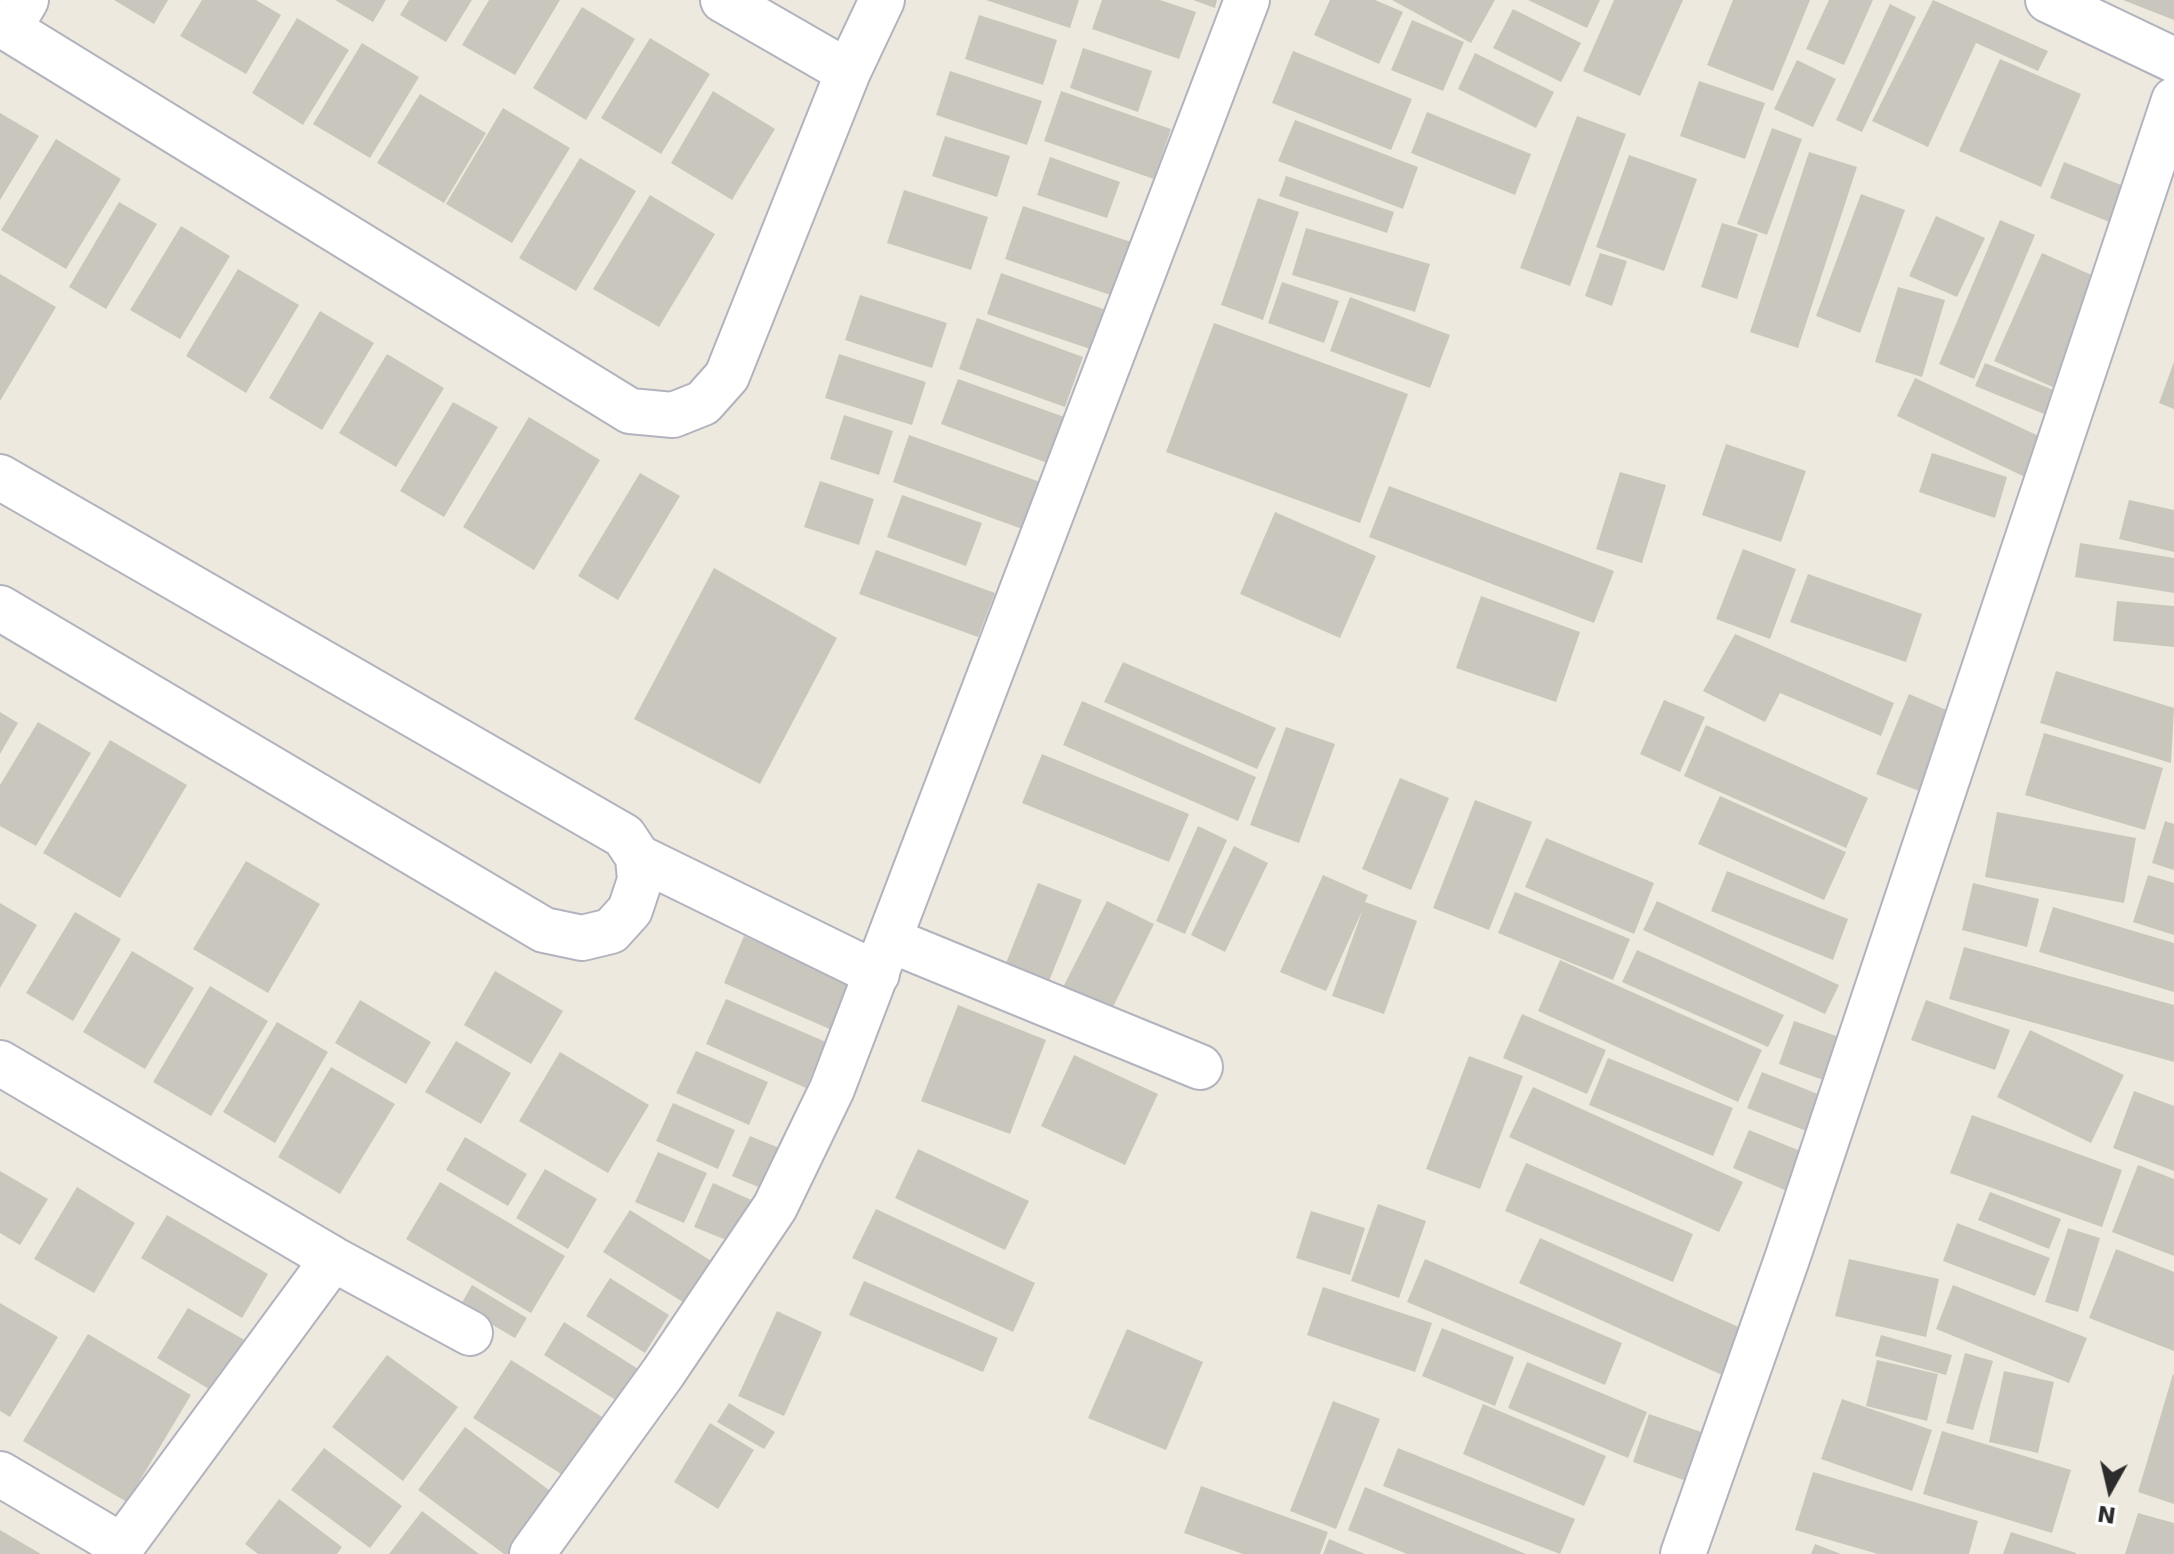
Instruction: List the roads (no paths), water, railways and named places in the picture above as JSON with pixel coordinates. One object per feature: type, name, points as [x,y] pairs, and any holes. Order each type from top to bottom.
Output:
[{"type":"street","points":[[723,0],[848,72]]},
{"type":"street","points":[[12,18],[630,411],[673,415],[703,403],[727,376],[848,72],[882,0]]},
{"type":"street","points":[[532,1554],[663,1373],[775,1207],[832,1089],[1247,0]]},
{"type":"street","points":[[2048,0],[2174,60]]},
{"type":"street","points":[[1683,1554],[1787,1259],[2174,100]]},
{"type":"street","points":[[0,477],[624,836],[638,857],[640,880],[630,910],[611,931],[582,938],[544,930],[0,608]]},
{"type":"street","points":[[638,857],[884,957],[1200,1067]]},
{"type":"street","points":[[0,1063],[333,1259],[470,1333]]},
{"type":"street","points":[[0,1474],[119,1550],[333,1259]]}]
